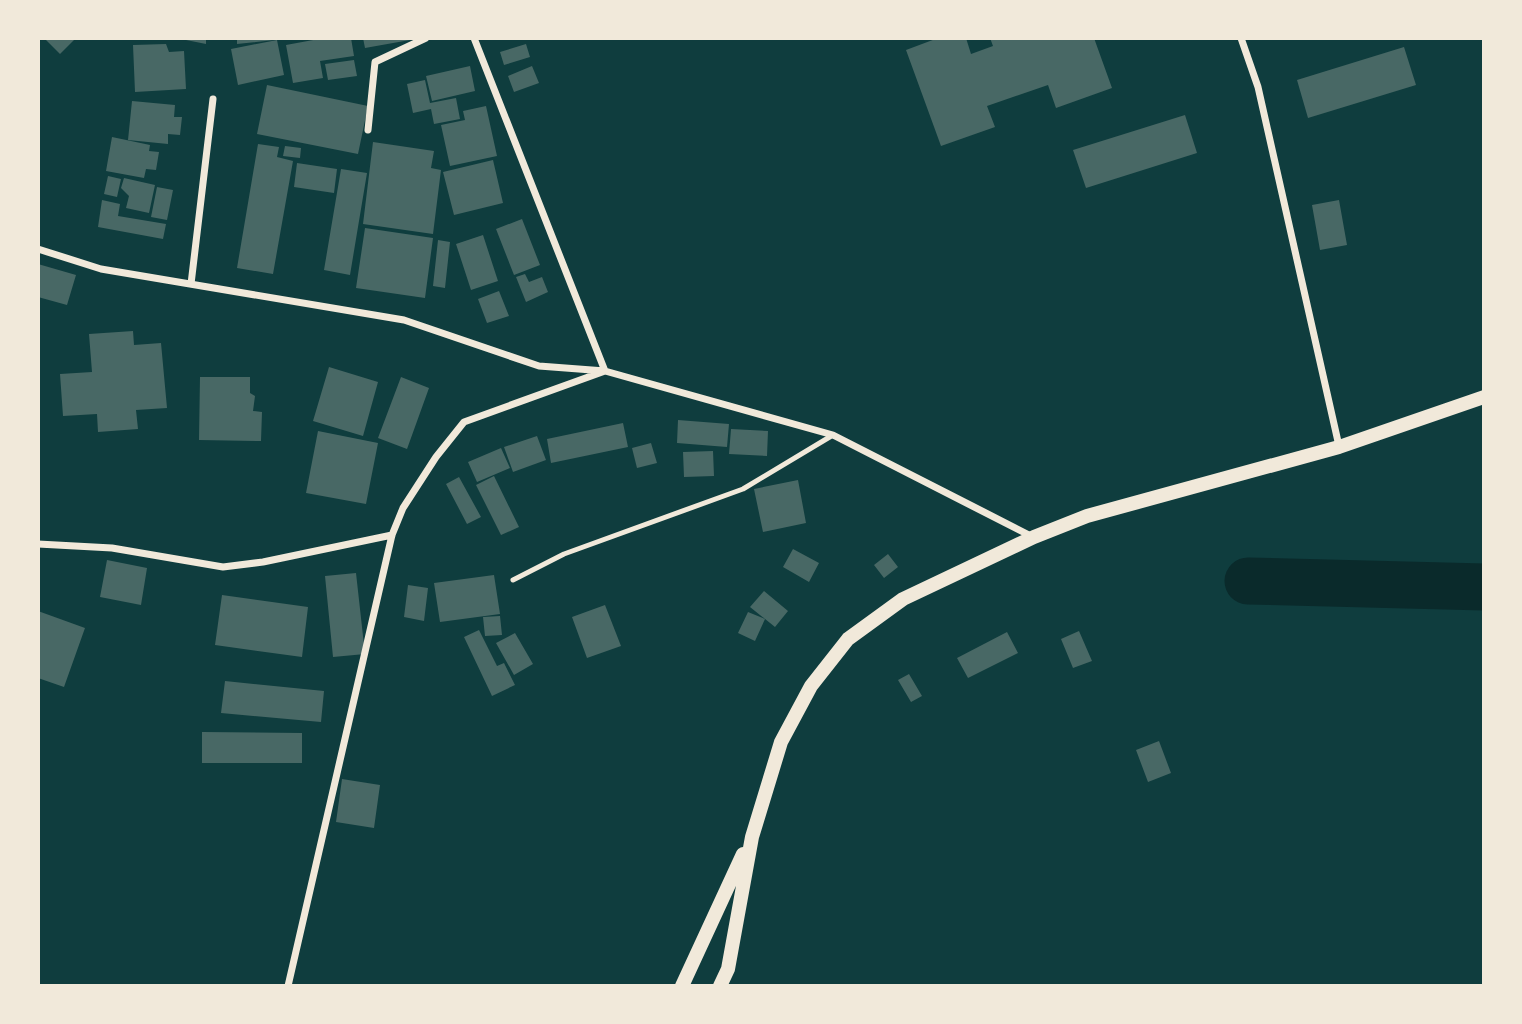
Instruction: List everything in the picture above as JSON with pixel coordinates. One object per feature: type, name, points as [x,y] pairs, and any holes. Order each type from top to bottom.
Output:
[{"type":"main road","points":[[720,985],[728,969],[752,837],[781,742],[811,686],[848,639],[904,598],[1034,537],[1087,516],[1339,447],[1483,397]]},
{"type":"main road","points":[[682,985],[752,837]]},
{"type":"main road","points":[[728,969],[732,985]]},
{"type":"street","points":[[368,130],[375,62],[426,38]]},
{"type":"street","points":[[474,38],[605,371]]},
{"type":"street","points":[[1241,38],[1258,87],[1339,447]]},
{"type":"street","points":[[191,284],[214,99]]},
{"type":"street","points":[[38,249],[101,269],[404,320],[539,366],[605,371],[833,435],[1034,537]]},
{"type":"street","points":[[288,985],[392,535],[403,508],[436,457],[464,422],[605,371]]},
{"type":"street","points":[[38,544],[112,548],[223,567],[263,562],[392,535]]},
{"type":"lane","points":[[513,580],[564,554],[743,489],[833,435]]},
{"type":"building","points":[[44,38],[76,38],[60,54]]},
{"type":"building","points":[[176,38],[206,38],[206,44]]},
{"type":"building","points":[[237,38],[274,38],[274,40],[237,44]]},
{"type":"building","points":[[324,38],[351,38],[354,56],[320,61],[323,78],[293,83],[286,45]]},
{"type":"building","points":[[363,38],[410,38],[410,40],[365,48]]},
{"type":"building","points":[[938,38],[966,38],[971,54],[993,46],[990,38],[1094,38],[1112,88],[1056,108],[1048,85],[987,106],[995,127],[941,146],[906,50]]},
{"type":"building","points":[[277,40],[284,75],[238,85],[231,49]]},
{"type":"building","points":[[166,44],[169,52],[184,51],[186,89],[135,92],[133,45]]},
{"type":"building","points":[[526,44],[530,57],[504,65],[500,52]]},
{"type":"building","points":[[1404,47],[1416,85],[1308,118],[1297,80]]},
{"type":"building","points":[[354,60],[357,76],[328,80],[325,64]]},
{"type":"building","points":[[470,66],[475,91],[432,101],[426,76]]},
{"type":"building","points":[[532,66],[539,83],[514,92],[508,76]]},
{"type":"building","points":[[425,80],[430,103],[456,98],[460,119],[434,124],[431,109],[413,113],[407,84]]},
{"type":"building","points":[[267,85],[368,106],[358,154],[257,134]]},
{"type":"building","points":[[132,101],[175,105],[174,117],[182,117],[180,135],[168,134],[168,144],[128,140]]},
{"type":"building","points":[[486,106],[497,156],[450,166],[441,125],[465,120],[463,111]]},
{"type":"building","points":[[1185,115],[1197,153],[1086,188],[1073,150]]},
{"type":"building","points":[[112,137],[150,145],[149,151],[159,152],[156,170],[146,169],[144,178],[106,171]]},
{"type":"building","points":[[373,142],[434,151],[431,168],[441,170],[433,234],[363,224]]},
{"type":"building","points":[[258,144],[279,147],[277,157],[293,161],[273,274],[237,268]]},
{"type":"building","points":[[285,146],[301,148],[300,158],[283,156]]},
{"type":"building","points":[[493,160],[503,203],[454,215],[443,172]]},
{"type":"building","points":[[297,163],[337,169],[334,193],[294,187]]},
{"type":"building","points":[[341,169],[367,173],[350,275],[324,270]]},
{"type":"building","points":[[108,176],[121,179],[117,197],[104,194]]},
{"type":"building","points":[[124,178],[155,185],[149,213],[126,208],[129,196],[121,188]]},
{"type":"building","points":[[157,187],[173,190],[167,220],[151,217]]},
{"type":"building","points":[[102,200],[120,204],[118,216],[166,224],[163,239],[98,227]]},
{"type":"building","points":[[1339,200],[1347,245],[1320,250],[1312,205]]},
{"type":"building","points":[[522,219],[540,265],[514,275],[496,229]]},
{"type":"building","points":[[365,228],[433,238],[425,298],[356,288]]},
{"type":"building","points":[[483,235],[498,281],[471,290],[456,244]]},
{"type":"building","points":[[438,240],[450,242],[445,288],[433,286]]},
{"type":"building","points":[[38,264],[76,275],[67,305],[38,297]]},
{"type":"building","points":[[525,274],[529,282],[542,277],[548,292],[526,302],[516,277]]},
{"type":"building","points":[[499,291],[509,316],[487,323],[478,299]]},
{"type":"building","points":[[133,331],[134,345],[161,343],[167,408],[136,410],[138,429],[98,432],[97,414],[63,416],[60,374],[92,372],[89,334]]},
{"type":"building","points":[[329,367],[378,382],[363,436],[313,421]]},
{"type":"building","points":[[200,377],[250,377],[250,393],[255,396],[253,411],[262,412],[261,441],[199,440]]},
{"type":"building","points":[[401,377],[429,388],[407,449],[378,438]]},
{"type":"building","points":[[678,420],[729,424],[727,447],[677,443]]},
{"type":"building","points":[[623,423],[628,447],[551,463],[547,439]]},
{"type":"building","points":[[731,429],[768,431],[767,456],[729,454]]},
{"type":"building","points":[[318,431],[378,443],[366,504],[306,493]]},
{"type":"building","points":[[537,436],[546,460],[513,472],[504,447]]},
{"type":"building","points":[[651,443],[657,463],[637,468],[632,448]]},
{"type":"building","points":[[501,448],[510,468],[477,482],[468,462]]},
{"type":"building","points":[[713,451],[714,476],[684,477],[683,452]]},
{"type":"building","points":[[494,476],[519,527],[501,535],[476,485]]},
{"type":"building","points":[[459,477],[481,517],[467,524],[446,484]]},
{"type":"building","points":[[798,480],[806,523],[763,532],[754,489]]},
{"type":"building","points":[[793,549],[819,563],[809,582],[783,567]]},
{"type":"building","points":[[888,554],[898,567],[884,578],[874,565]]},
{"type":"building","points":[[107,560],[147,568],[141,605],[100,597]]},
{"type":"building","points":[[356,573],[365,654],[333,657],[325,576]]},
{"type":"building","points":[[494,575],[500,614],[440,622],[434,583]]},
{"type":"building","points":[[408,585],[428,588],[424,621],[404,617]]},
{"type":"building","points":[[764,591],[788,611],[775,627],[750,607]]},
{"type":"building","points":[[222,595],[308,607],[302,657],[215,645]]},
{"type":"building","points":[[605,605],[621,646],[587,658],[572,617]]},
{"type":"building","points":[[38,611],[85,628],[64,687],[38,678]]},
{"type":"building","points":[[748,612],[765,619],[755,641],[738,633]]},
{"type":"building","points":[[500,616],[502,635],[485,636],[483,617]]},
{"type":"building","points":[[479,630],[497,666],[504,663],[515,685],[492,696],[464,637]]},
{"type":"building","points":[[1079,631],[1092,661],[1073,668],[1061,639]]},
{"type":"building","points":[[1007,632],[1018,653],[968,678],[957,658]]},
{"type":"building","points":[[515,633],[533,664],[514,675],[496,643]]},
{"type":"building","points":[[909,674],[922,696],[911,702],[898,680]]},
{"type":"building","points":[[225,681],[324,691],[321,722],[221,713]]},
{"type":"building","points":[[202,732],[302,733],[302,763],[202,763]]},
{"type":"building","points":[[1159,741],[1171,773],[1148,782],[1136,750]]},
{"type":"building","points":[[342,779],[380,785],[374,828],[336,822]]},
{"type":"waterway","points":[[1248,581],[1484,587]]}]
